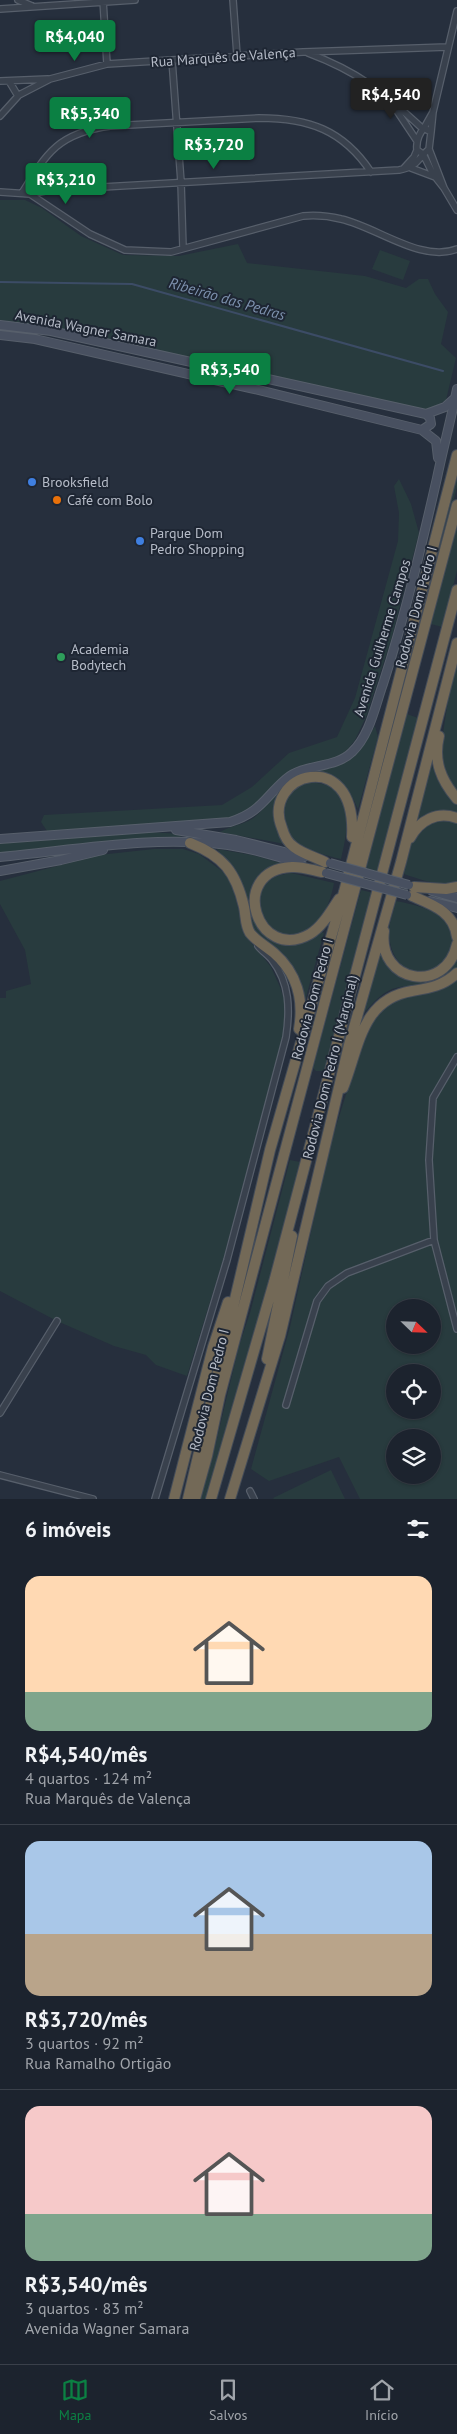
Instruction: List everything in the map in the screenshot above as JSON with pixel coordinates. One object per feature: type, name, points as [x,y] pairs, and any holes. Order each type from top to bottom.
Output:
[{"type":"highway","points":[[188,1499],[201,1450],[244,1254],[293,1068],[344,892],[457,455]]},
{"type":"highway","name":"Rodovia Dom Pedro I","points":[[195,1499],[207,1456],[220,1395],[457,506]]},
{"type":"highway","points":[[212,1499],[241,1401],[296,1199],[457,590]]},
{"type":"highway","points":[[457,644],[436,755],[440,775],[457,798]]},
{"type":"highway","name":"Rodovia Dom Pedro I (Marginal)","points":[[230,1499],[252,1433],[284,1319],[329,1123],[457,644]]},
{"type":"highway","points":[[326,867],[293,846],[285,836],[280,823],[279,808],[282,796],[292,785],[305,778],[317,777],[331,781],[343,789],[350,802],[353,828],[350,863]]},
{"type":"highway","points":[[400,862],[414,830],[421,823],[436,816],[457,818]]},
{"type":"highway","points":[[190,843],[204,849],[228,868],[237,881],[246,923],[251,933],[281,959],[296,984],[302,1014],[293,1068]]},
{"type":"highway","points":[[326,867],[292,867],[267,875],[260,882],[256,892],[256,914],[268,932],[277,938],[288,940],[310,934],[318,928],[344,892]]},
{"type":"highway","points":[[411,891],[457,887]]},
{"type":"highway","points":[[411,891],[440,908],[449,917],[454,924],[457,938]]},
{"type":"highway","points":[[388,907],[383,936],[384,952],[390,962],[405,974],[422,977],[439,973],[452,959],[457,944]]},
{"type":"highway","points":[[329,1123],[372,1013],[381,1002],[392,996],[442,985],[457,973]]},
{"type":"highway","points":[[252,1433],[290,1249],[296,1199]]},
{"type":"highway","points":[[174,1499],[213,1347],[244,1254]]},
{"type":"main road","name":"Avenida Wagner Samara","points":[[0,324],[51,331],[426,414]]},
{"type":"main road","name":"Avenida Wagner Samara","points":[[0,335],[35,340],[250,388],[422,430]]},
{"type":"main road","name":"Avenida Guilherme Campos","points":[[0,839],[210,825],[246,817],[259,808],[287,778],[313,767],[342,759],[351,753],[366,732],[396,643],[426,528],[457,389]]},
{"type":"main road","points":[[436,480],[438,451],[436,441],[432,435],[422,430],[430,424],[430,418],[426,414],[445,407],[455,398]]},
{"type":"main road","name":"Avenida Guilherme Campos","points":[[144,829],[182,831],[236,840],[411,891],[457,908]]},
{"type":"main road","name":"Avenida Guilherme Campos","points":[[0,857],[118,845],[190,843],[228,845],[326,867]]},
{"type":"main road","points":[[0,871],[89,854],[118,845]]},
{"type":"main road","name":"Avenida Guilherme Campos","points":[[411,891],[457,898]]},
{"type":"street","points":[[18,0],[34,7]]},
{"type":"street","points":[[0,9],[135,0]]},
{"type":"street","points":[[233,0],[237,55]]},
{"type":"street","points":[[103,1],[107,64]]},
{"type":"street","points":[[431,132],[433,112],[457,11]]},
{"type":"street","points":[[303,52],[447,48]]},
{"type":"street","name":"Rua Marquês de Valença","points":[[0,116],[18,96],[50,79],[107,64],[303,52],[355,73],[423,128],[431,132],[429,149],[444,188]]},
{"type":"street","points":[[172,60],[181,182],[183,248]]},
{"type":"street","points":[[0,81],[50,79]]},
{"type":"street","points":[[10,81],[18,96]]},
{"type":"street","name":"Rua Marquês de Valença","points":[[388,98],[417,141],[421,152],[457,210]]},
{"type":"street","points":[[417,141],[433,112]]},
{"type":"street","points":[[22,193],[40,163],[52,149],[66,139],[86,129],[110,126],[176,124],[260,118],[278,118],[306,122],[328,131],[349,144],[371,172]]},
{"type":"street","points":[[402,169],[421,152],[429,149]]},
{"type":"street","points":[[0,192],[30,194],[50,190],[371,172],[411,168],[418,164],[421,152]]},
{"type":"street","points":[[411,168],[436,177]]},
{"type":"street","points":[[30,194],[90,234],[125,250],[170,252],[303,216],[314,215],[341,219],[424,252],[443,254],[457,249]]},
{"type":"street","points":[[155,1499],[227,1260],[286,1037],[289,1005],[283,979],[271,959],[261,949],[251,933]]},
{"type":"street","points":[[457,1057],[433,1098],[429,1160],[434,1240],[457,1328]]},
{"type":"street","points":[[286,1405],[316,1301],[328,1286],[347,1274],[434,1240]]},
{"type":"street","points":[[0,1413],[57,1321]]},
{"type":"street","points":[[0,1475],[93,1499]]},
{"type":"street","points":[[246,1499],[250,1491],[254,1499]]},
{"type":"shaded area","points":[[0,200],[25,200],[42,208],[81,236],[123,255],[179,256],[238,244],[247,263],[365,276],[406,288],[419,279],[428,279],[435,294],[448,312],[441,344],[456,358],[446,400],[430,410],[418,410],[55,328],[0,320]]},
{"type":"shaded area","points":[[380,250],[410,261],[403,280],[372,269]]},
{"type":"shaded area","points":[[457,475],[457,487],[356,866],[353,865]]},
{"type":"shaded area","points":[[399,479],[411,504],[419,533],[391,640],[366,717],[355,740],[343,755],[297,769],[245,814],[206,823],[47,831],[41,822],[44,815],[222,805],[252,787],[289,753],[337,737],[355,698],[398,541],[399,513],[394,486]]},
{"type":"shaded area","points":[[457,525],[457,571],[442,627],[431,624]]},
{"type":"shaded area","points":[[457,662],[457,797],[438,767],[451,680]]},
{"type":"shaded area","points":[[407,714],[418,718],[377,872],[366,868]]},
{"type":"shaded area","points":[[375,726],[378,737],[358,809],[351,795],[341,785],[329,778],[313,773],[279,793],[275,820],[285,844],[220,832],[244,823],[258,815],[281,787],[292,778],[304,773],[342,764],[355,754]]},
{"type":"shaded area","points":[[431,764],[437,779],[457,805],[457,814],[436,812],[416,820]]},
{"type":"shaded area","points":[[314,782],[330,786],[338,792],[343,800],[347,819],[341,859],[311,850],[290,836],[284,826],[282,815],[286,801],[295,785]]},
{"type":"shaded area","points":[[446,818],[457,823],[457,881],[437,883],[404,874],[411,844],[426,823]]},
{"type":"shaded area","points":[[152,832],[180,834],[181,838],[0,854],[0,842]]},
{"type":"shaded area","points":[[154,849],[183,849],[199,854],[222,871],[231,881],[245,935],[271,967],[286,1005],[283,1035],[223,1260],[187,1376],[156,1365],[146,1355],[114,1346],[57,1321],[0,1291],[0,998],[6,998],[6,991],[31,984],[25,950],[0,904],[0,881],[99,855]]},
{"type":"shaded area","points":[[217,849],[252,855],[285,864],[264,873],[253,887],[250,903],[255,920],[265,934],[280,942],[299,942],[320,931],[324,933],[304,1004],[299,981],[253,933],[236,873]]},
{"type":"shaded area","points":[[291,873],[334,883],[332,893],[321,919],[309,931],[299,935],[288,935],[269,927],[262,919],[259,909],[260,897],[266,884],[275,877]]},
{"type":"shaded area","points":[[361,890],[374,893],[324,1071],[316,1071],[313,1068]]},
{"type":"shaded area","points":[[396,901],[412,904],[435,913],[447,924],[452,934],[452,948],[443,965],[422,973],[405,968],[399,962],[390,944],[389,934],[390,922]]},
{"type":"shaded area","points":[[380,949],[391,965],[419,981],[457,956],[457,967],[432,984],[400,987],[388,991],[376,1000],[363,1014]]},
{"type":"shaded area","points":[[457,973],[457,1499],[360,1499],[339,1457],[269,1481],[251,1469],[290,1327],[330,1146],[370,1017],[388,999]]},
{"type":"shaded area","points":[[290,1160],[300,1162],[274,1268],[206,1499],[199,1499],[212,1459],[239,1346],[250,1313]]},
{"type":"shaded area","points":[[331,1470],[345,1499],[273,1498]]},
{"type":"waterway","name":"Ribeirão das Pedras","points":[[0,282],[132,284],[443,371]]},
{"type":"place","name":"Brooksfield","points":[[32,482]]},
{"type":"place","name":"Café com Bolo","points":[[57,500]]},
{"type":"place","name":"Parque Dom Pedro Shopping","points":[[140,541]]},
{"type":"place","name":"Academia Bodytech","points":[[61,657]]}]
